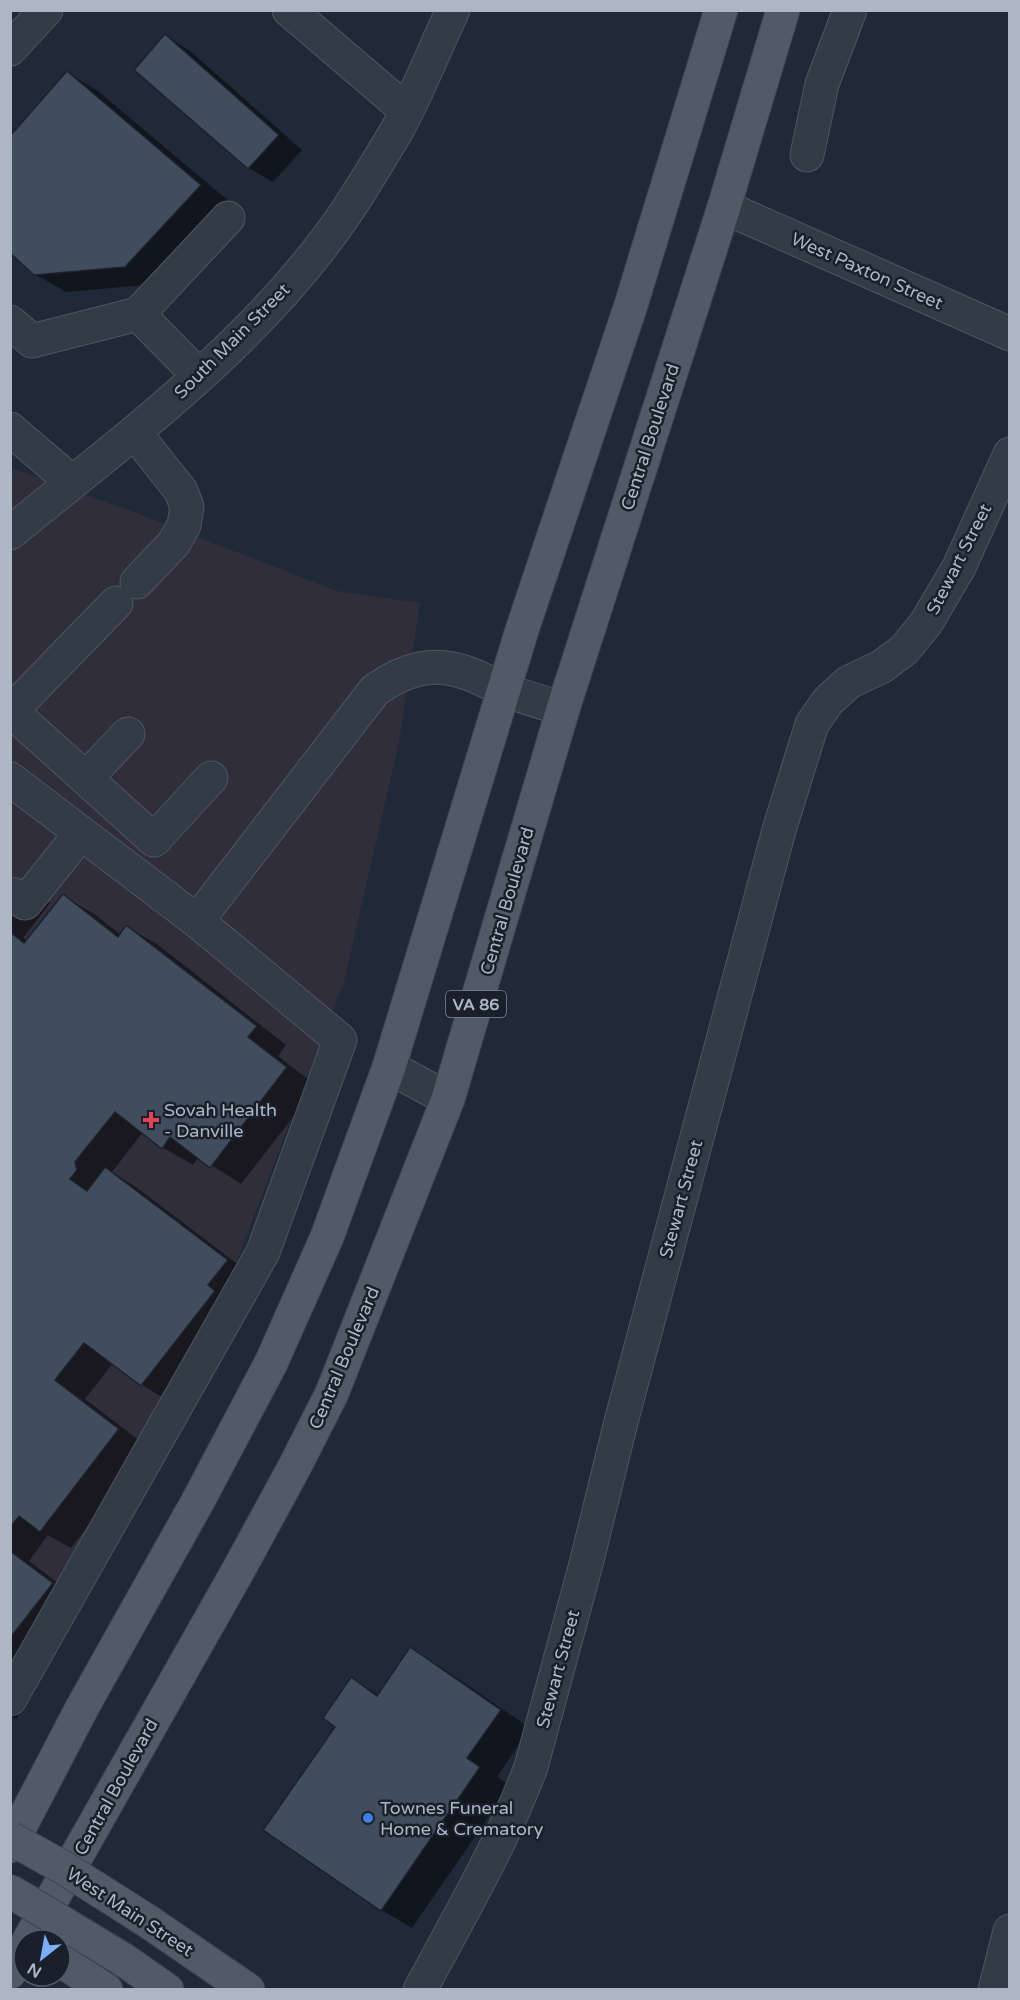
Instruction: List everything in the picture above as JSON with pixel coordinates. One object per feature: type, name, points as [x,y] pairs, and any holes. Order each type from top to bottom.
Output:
[{"type":"main road","points":[[10,1846],[83,1706],[198,1502],[272,1363],[327,1237],[389,1067],[504,690],[631,305],[721,10]]},
{"type":"main road","name":"Central Boulevard","points":[[35,1928],[239,1569],[332,1393],[448,1099],[563,709],[724,207],[783,10]]},
{"type":"main road","name":"West Main Street","points":[[10,1838],[64,1868],[248,1989]]},
{"type":"main road","points":[[10,1891],[124,1960],[167,1989]]},
{"type":"main road","points":[[72,1968],[106,1989]]},
{"type":"street","points":[[10,49],[46,10]]},
{"type":"street","points":[[289,10],[406,110]]},
{"type":"street","name":"South Main Street","points":[[10,533],[159,414],[240,338],[296,277],[346,212],[398,128],[453,10]]},
{"type":"street","points":[[807,155],[822,84],[850,10]]},
{"type":"street","name":"West Paxton Street","points":[[724,207],[1010,334]]},
{"type":"street","points":[[10,322],[32,341],[138,314],[228,218]]},
{"type":"street","points":[[138,314],[199,376]]},
{"type":"street","points":[[10,429],[72,482]]},
{"type":"street","points":[[135,433],[181,491],[187,507],[184,525],[174,543],[11,711],[154,840],[211,778]]},
{"type":"street","name":"Stewart Street","points":[[420,1989],[475,1886],[523,1789],[531,1767],[776,841],[813,724],[828,701],[849,682],[881,668],[904,650],[926,623],[959,567],[1010,454]]},
{"type":"street","points":[[197,921],[375,690],[396,676],[420,668],[441,667],[466,672],[504,690],[563,709]]},
{"type":"street","points":[[86,778],[128,734]]},
{"type":"street","points":[[10,1699],[262,1252],[340,1040],[197,921],[81,833],[15,793]]},
{"type":"street","points":[[12,894],[25,903],[81,833]]},
{"type":"street","points":[[389,1067],[448,1099]]},
{"type":"street","points":[[995,1989],[1010,1931]]},
{"type":"shaded area","name":"Sovah Health - Danville","points":[[11,468],[131,511],[337,591],[420,603],[399,742],[344,982],[238,1258],[11,1674]]},
{"type":"building","points":[[165,34],[279,135],[248,169],[134,70]]},
{"type":"building","points":[[67,71],[201,185],[125,267],[34,275],[10,253],[10,136]]},
{"type":"building","points":[[63,894],[118,937],[126,925],[257,1026],[248,1037],[287,1067],[210,1168],[170,1137],[162,1149],[115,1112],[75,1162],[77,1170],[70,1179],[87,1191],[105,1167],[228,1260],[208,1285],[215,1291],[141,1386],[84,1343],[55,1380],[119,1429],[40,1532],[19,1516],[10,1528],[10,932],[24,943]]},
{"type":"building","points":[[10,1551],[53,1583],[10,1638]]},
{"type":"building","points":[[410,1647],[501,1710],[467,1758],[480,1767],[381,1911],[263,1830],[335,1727],[323,1718],[351,1677],[377,1696]]},
{"type":"place","name":"Sovah Health - Danville","points":[[151,1120]]},
{"type":"place","name":"Townes Funeral Home & Crematory","points":[[368,1818]]}]
